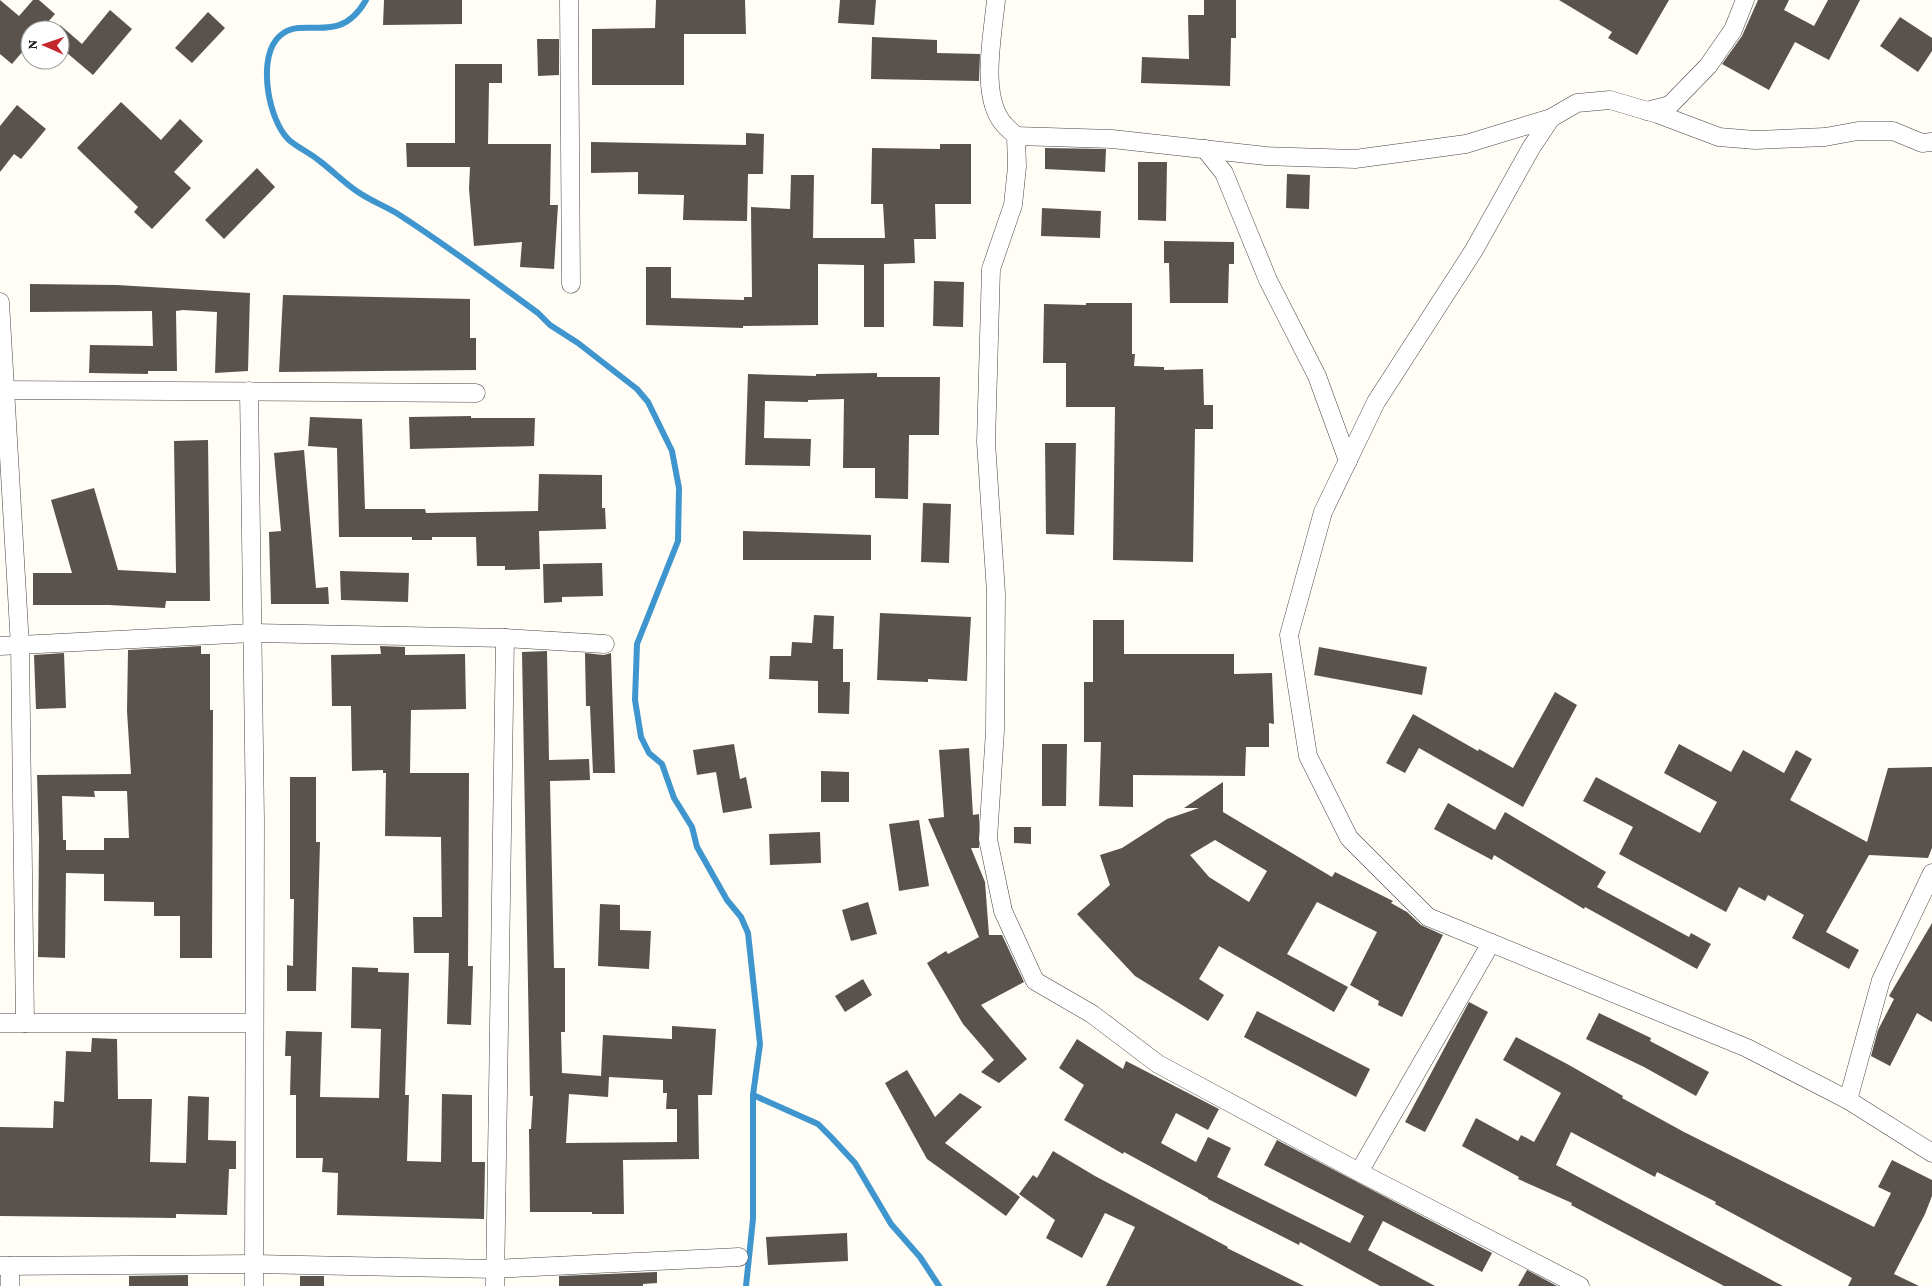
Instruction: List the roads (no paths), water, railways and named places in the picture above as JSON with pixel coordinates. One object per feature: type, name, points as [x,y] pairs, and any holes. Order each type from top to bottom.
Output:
[{"type":"street","points":[[569,0],[571,284]]},
{"type":"street","points":[[996,0],[990,68],[992,98],[999,119],[1016,136],[1017,167],[1013,205],[991,269],[986,442],[996,593],[995,730],[988,839],[1003,911],[1035,981],[1092,1014],[1158,1064],[1359,1172],[1580,1286]]},
{"type":"street","points":[[1646,111],[1670,105],[1708,66],[1733,30],[1745,0]]},
{"type":"street","points":[[1016,136],[1112,139],[1266,156],[1355,159],[1466,144],[1551,118],[1577,103],[1610,100],[1719,137],[1755,140],[1825,136],[1858,131],[1893,131],[1922,143],[1932,142]]},
{"type":"street","points":[[1551,118],[1530,148],[1474,250],[1376,402],[1323,512],[1289,635],[1308,756],[1349,838],[1428,917],[1747,1048],[1848,1100],[1932,1153]]},
{"type":"street","points":[[1204,149],[1224,173],[1268,280],[1317,376],[1348,461]]},
{"type":"street","points":[[0,302],[3,390],[20,646],[25,1023]]},
{"type":"street","points":[[3,390],[476,393]]},
{"type":"street","points":[[249,391],[256,820],[253,1023],[254,1286]]},
{"type":"street","points":[[0,646],[252,633],[505,638],[605,644]]},
{"type":"street","points":[[494,1278],[505,638]]},
{"type":"street","points":[[1848,1100],[1881,980],[1932,873]]},
{"type":"street","points":[[1359,1172],[1491,943]]},
{"type":"street","points":[[0,1023],[253,1023]]},
{"type":"street","points":[[10,1286],[5,1266],[255,1264],[494,1278],[739,1257]]},
{"type":"waterway","points":[[366,0],[355,15],[343,24],[331,27],[296,28],[285,32],[276,40],[271,50],[267,77],[271,106],[276,120],[292,143],[317,159],[358,192],[398,214],[486,275],[637,389],[648,402],[672,451],[679,488],[678,541],[637,644],[635,700],[641,737],[649,753],[662,764],[674,798],[692,827],[697,847],[727,900],[741,917],[748,933],[760,1044],[753,1095],[818,1124],[831,1137],[855,1163],[891,1224],[920,1257],[939,1286]]},
{"type":"waterway","points":[[746,1286],[753,1219],[753,1095]]}]
